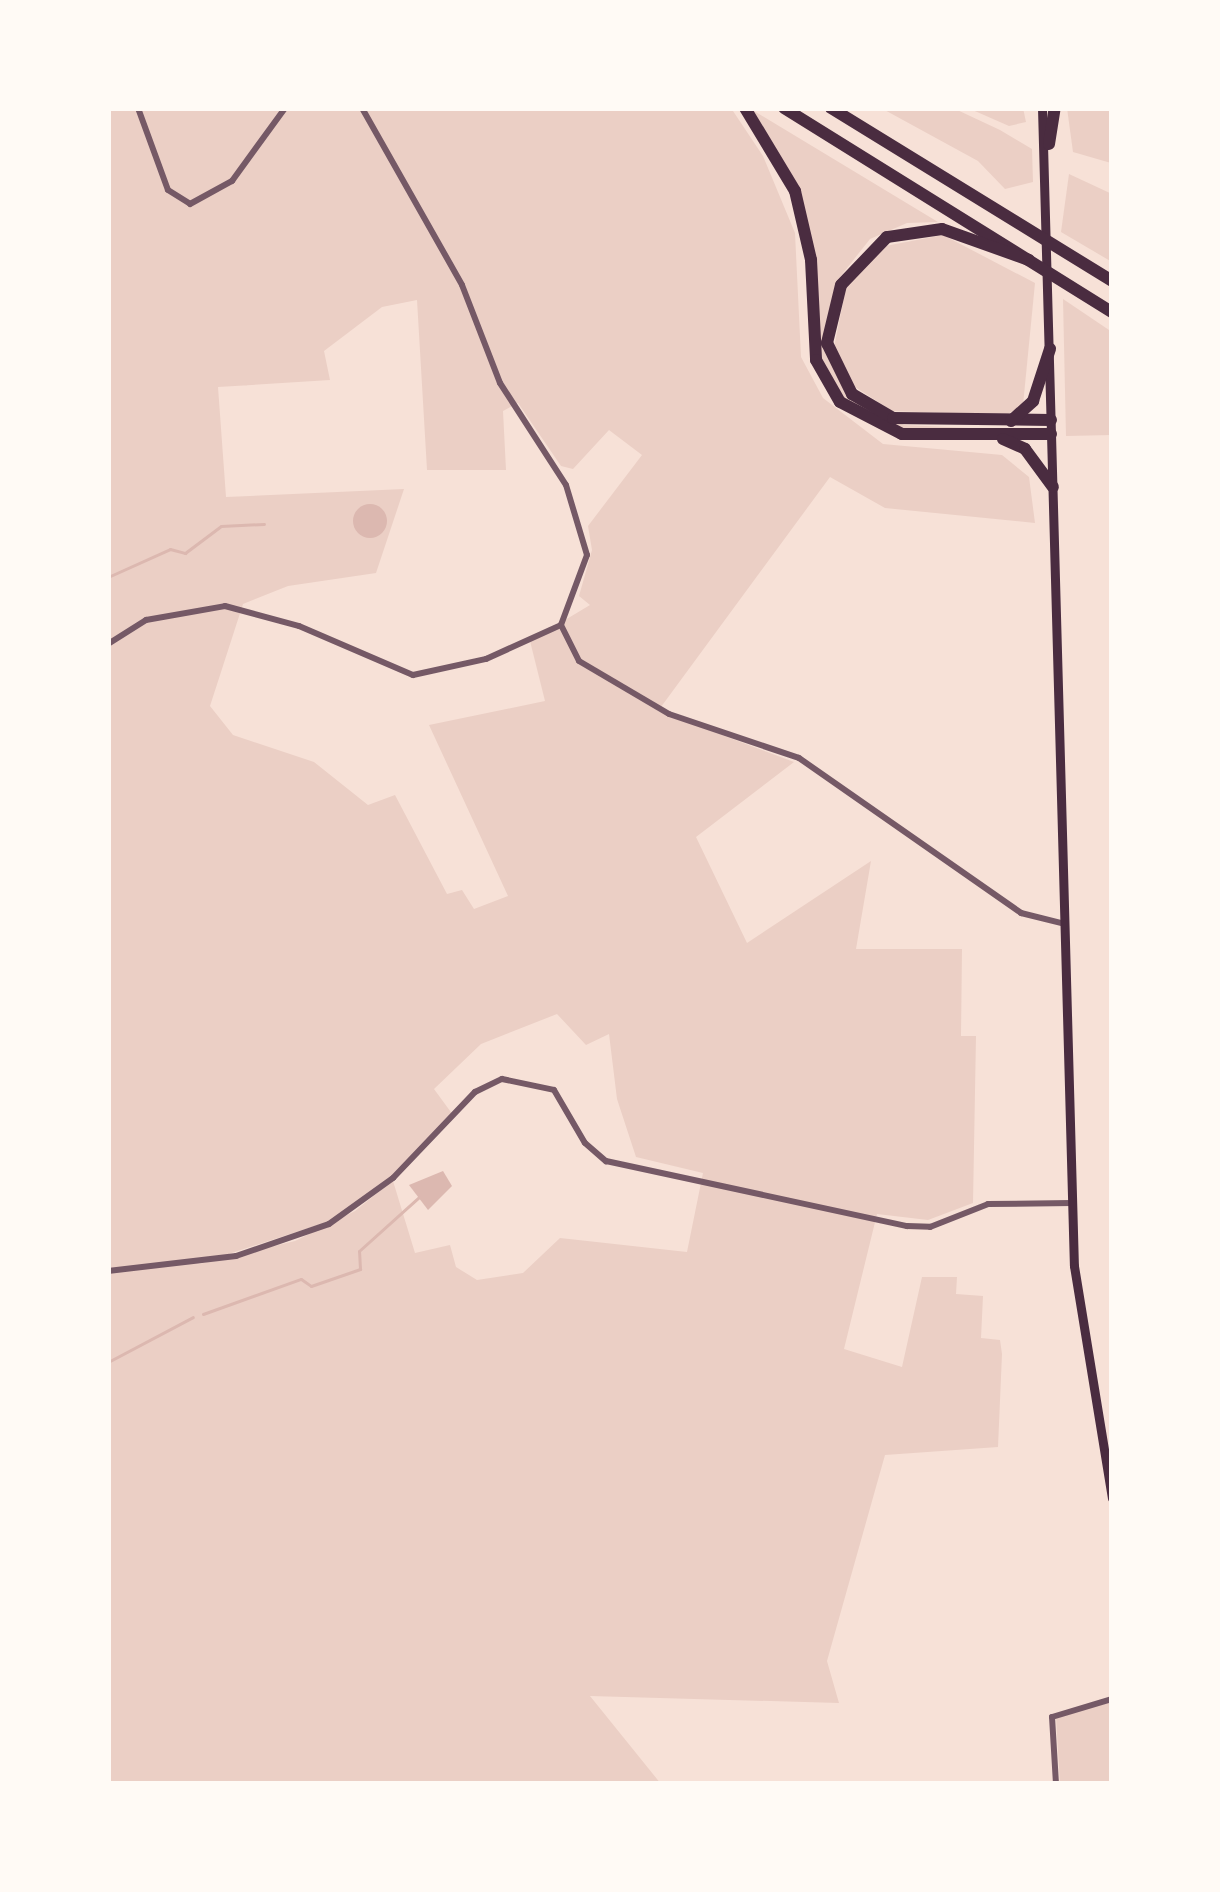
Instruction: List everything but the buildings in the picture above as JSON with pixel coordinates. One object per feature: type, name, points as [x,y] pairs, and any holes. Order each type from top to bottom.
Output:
[{"type":"highway","points":[[745,108],[795,191],[808,241],[817,360],[840,402],[902,434],[997,436],[1051,427]]},
{"type":"highway","points":[[784,108],[1112,312]]},
{"type":"highway","points":[[831,108],[1112,281]]},
{"type":"highway","points":[[1048,143],[1054,108]]},
{"type":"highway","points":[[1029,260],[942,230],[904,231],[848,272],[827,329],[842,383],[878,412],[924,422],[1051,427]]},
{"type":"highway","points":[[1010,422],[1034,400],[1050,350]]},
{"type":"highway","points":[[997,436],[1025,449],[1053,487]]},
{"type":"main road","points":[[1042,108],[1048,143],[1072,1203],[1081,1341],[1112,1498]]},
{"type":"street","points":[[138,108],[168,190],[190,204],[232,181],[285,108]]},
{"type":"street","points":[[108,644],[174,613],[225,606],[261,614],[403,676],[486,659],[561,626],[587,555],[555,472],[500,382],[462,285],[362,108]]},
{"type":"street","points":[[561,626],[580,661],[617,688],[669,715],[799,758],[1021,913],[1065,924]]},
{"type":"street","points":[[108,1270],[236,1256],[329,1224],[393,1178],[475,1092],[502,1079],[554,1090],[585,1143],[606,1161],[907,1226],[930,1227],[988,1204],[1072,1203]]},
{"type":"street","points":[[1056,1784],[1052,1717],[1112,1699]]},
{"type":"shaded area","points":[[108,108],[731,108],[763,156],[795,233],[801,357],[823,398],[883,444],[1002,455],[1029,477],[1035,523],[885,508],[830,477],[658,711],[794,762],[696,837],[747,943],[871,861],[856,949],[962,949],[961,1036],[976,1036],[973,1203],[928,1220],[877,1214],[844,1349],[902,1367],[922,1277],[957,1277],[956,1294],[983,1296],[981,1338],[1000,1340],[998,1447],[885,1455],[827,1661],[839,1703],[590,1696],[661,1784],[108,1784]],"holes":[[[417,300],[427,470],[506,470],[503,411],[518,403],[561,466],[573,469],[609,430],[642,455],[588,526],[592,550],[579,596],[590,605],[530,641],[545,701],[429,725],[508,896],[474,909],[462,890],[447,894],[395,795],[368,805],[314,762],[233,735],[210,706],[243,604],[288,586],[376,573],[404,489],[226,497],[218,387],[330,380],[324,351],[382,307]],[[557,1014],[586,1045],[609,1034],[617,1099],[636,1157],[703,1173],[687,1252],[560,1238],[523,1273],[477,1280],[456,1267],[450,1245],[415,1253],[393,1181],[453,1115],[434,1089],[481,1044]],[[392,1181],[355,1211],[295,1241],[195,1265],[330,1221]]]},
{"type":"shaded area","points":[[749,108],[938,222],[907,223],[870,239],[836,282],[823,342],[845,393],[904,425],[1032,431],[902,430],[842,397],[821,358],[802,199]]},
{"type":"shaded area","points":[[881,108],[953,108],[1000,130],[1032,149],[1033,182],[1005,189],[978,161]]},
{"type":"shaded area","points":[[968,108],[1023,108],[1026,122],[1009,126]]},
{"type":"shaded area","points":[[1067,108],[1112,108],[1111,163],[1073,152]]},
{"type":"shaded area","points":[[1069,174],[1112,194],[1112,262],[1061,232]]},
{"type":"shaded area","points":[[943,235],[1035,283],[1023,405],[1006,415],[892,411],[852,385],[834,347],[847,283],[880,247]]},
{"type":"shaded area","points":[[1063,299],[1112,332],[1112,435],[1066,436]]},
{"type":"shaded area","points":[[370,504],[382,509],[387,521],[382,533],[370,538],[358,533],[353,521],[358,509]]},
{"type":"shaded area","points":[[443,1171],[452,1186],[428,1210],[409,1185]]},
{"type":"shaded area","points":[[1112,1702],[1112,1784],[1060,1784],[1056,1717]]},
{"type":"waterway","points":[[108,577],[170,549],[185,553],[221,526],[264,524]]},
{"type":"waterway","points":[[203,1314],[301,1279],[311,1286],[360,1269],[359,1251],[419,1197]]},
{"type":"waterway","points":[[108,1362],[193,1317]]}]
